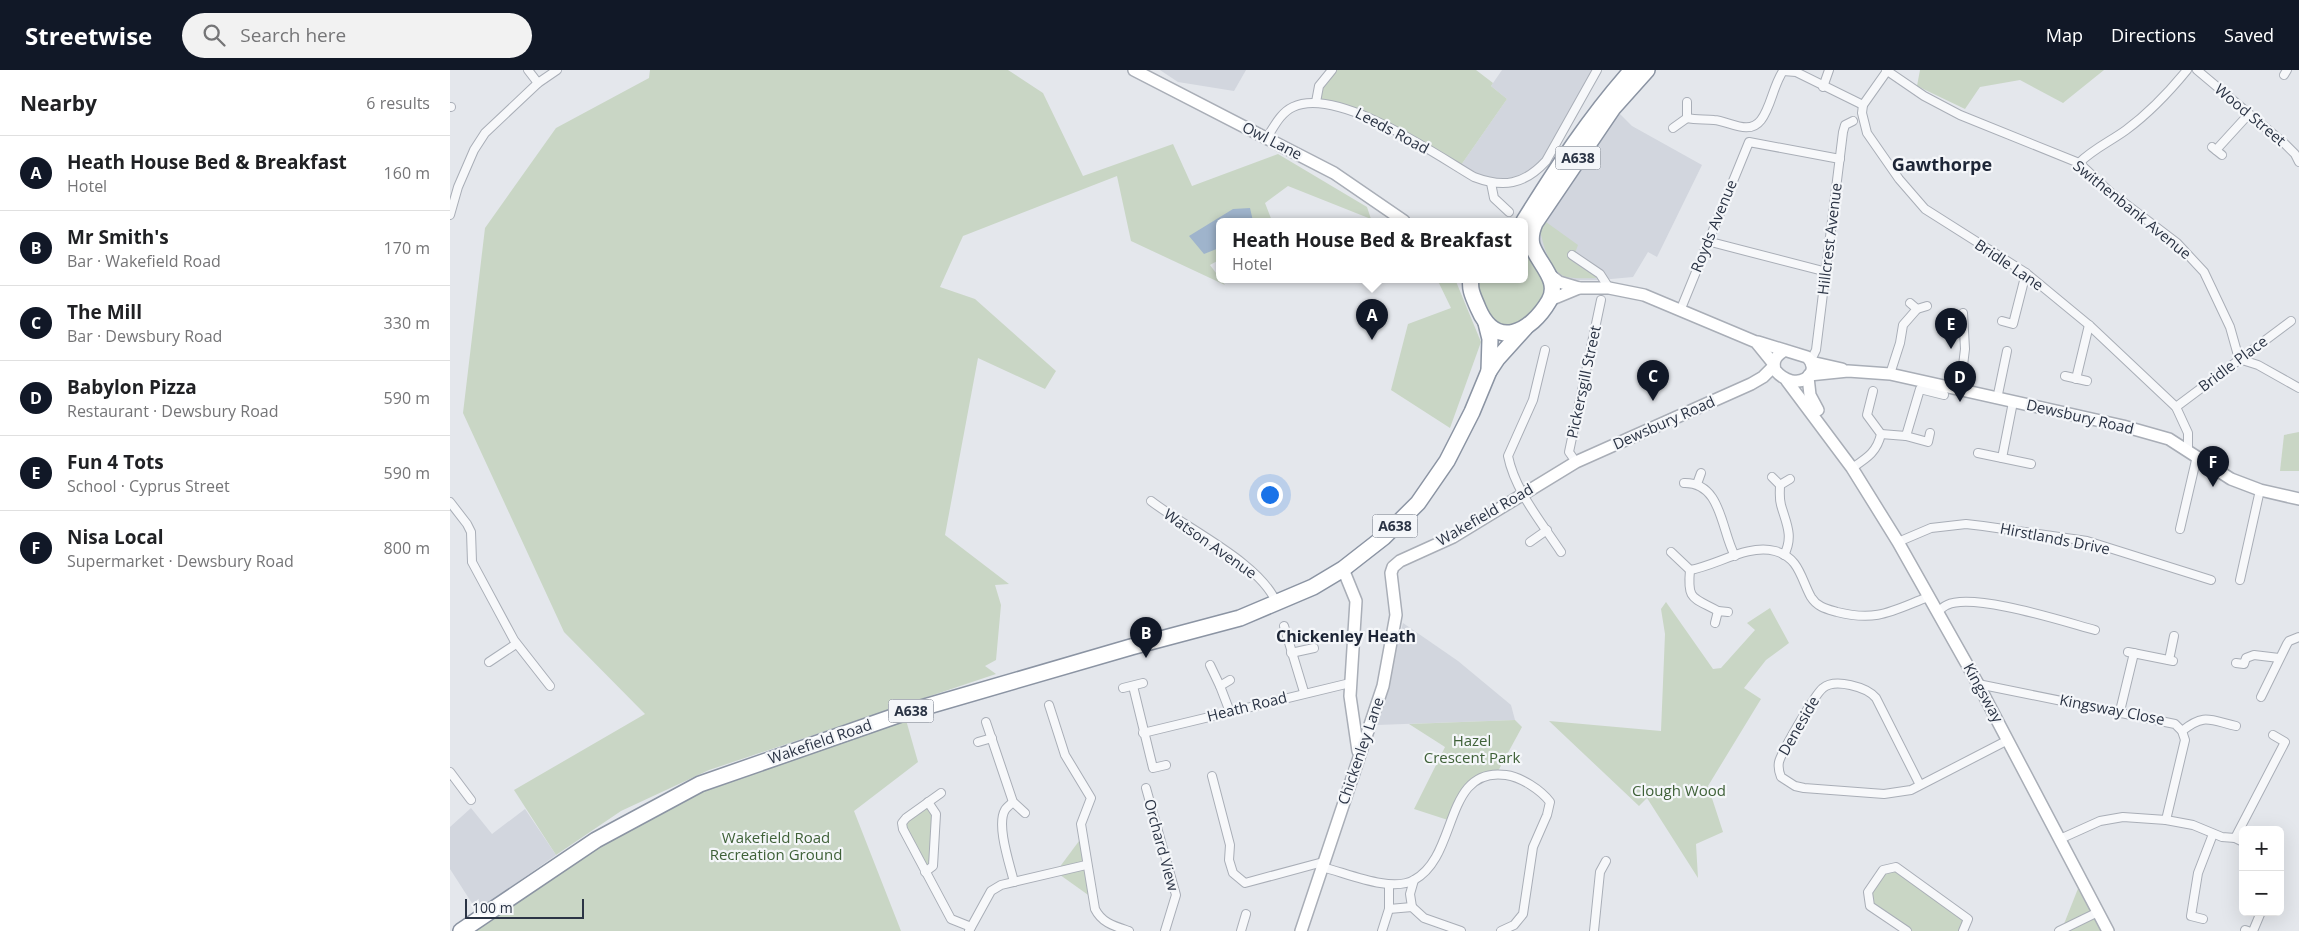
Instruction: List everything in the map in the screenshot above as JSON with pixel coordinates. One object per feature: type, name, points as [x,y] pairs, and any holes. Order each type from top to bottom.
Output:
[{"type":"highway","name":"A638","points":[[1526,218],[1565,155],[1608,97],[1632,70]]},
{"type":"highway","name":"A638","points":[[1277,604],[1313,587],[1342,569],[1384,537],[1418,503],[1446,461],[1472,412],[1489,371],[1497,359],[1550,300],[1552,287],[1549,274],[1531,251],[1531,234],[1535,223],[1612,108],[1647,70]]},
{"type":"highway","name":"A638","points":[[1469,283],[1486,323],[1490,339],[1489,371]]},
{"type":"highway","points":[[1486,323],[1497,331],[1504,333],[1512,333],[1525,328]]},
{"type":"highway","name":"Wakefield Road","points":[[461,931],[596,840],[700,784],[904,712],[1240,618],[1277,604]]},
{"type":"street","points":[[528,70],[538,83]]},
{"type":"street","points":[[450,215],[458,187],[474,150],[485,134],[538,83],[557,70]]},
{"type":"street","name":"Owl Lane","points":[[1134,70],[1334,173],[1400,218]]},
{"type":"street","points":[[1316,102],[1319,86],[1332,70]]},
{"type":"street","points":[[1509,212],[1494,198],[1491,183],[1510,183],[1536,172],[1557,143],[1597,70]]},
{"type":"street","points":[[1823,87],[1829,70]]},
{"type":"street","points":[[2079,163],[2088,154],[2126,130],[2146,113],[2186,70]]},
{"type":"street","name":"Wood Street","points":[[2197,70],[2248,115],[2285,144],[2295,154],[2299,162]]},
{"type":"street","points":[[1673,128],[1687,118],[1715,120],[1742,128],[1756,124],[1762,119],[1776,81],[1783,71],[1796,72],[1823,87],[1863,105],[1886,71]]},
{"type":"street","name":"Swithenbank Avenue","points":[[1886,71],[1924,96],[1960,115],[2079,163],[2110,192],[2177,243],[2204,272],[2235,340],[2239,359]]},
{"type":"street","name":"Leeds Road","points":[[1266,139],[1284,112],[1295,106],[1316,102],[1349,109],[1373,119],[1474,177],[1491,183]]},
{"type":"street","points":[[1687,102],[1687,118]]},
{"type":"street","name":"Bridle Lane","points":[[1863,105],[1862,114],[1868,133],[1899,179],[1925,209],[2026,273],[2089,325],[2176,408],[2188,433],[2192,453]]},
{"type":"street","points":[[2217,151],[2248,115]]},
{"type":"street","name":"Hillcrest Avenue","points":[[1811,361],[1816,350],[1845,125],[1852,121]]},
{"type":"street","name":"Royds Avenue","points":[[1680,311],[1749,142],[1840,159]]},
{"type":"street","points":[[450,183],[458,187]]},
{"type":"street","points":[[1707,241],[1826,272]]},
{"type":"street","points":[[1572,256],[1600,274],[1609,288]]},
{"type":"street","points":[[2002,321],[2012,324],[2026,273]]},
{"type":"street","points":[[1549,274],[1559,282],[1579,288],[1609,288],[1644,295],[1680,311],[1756,342],[1774,365],[1779,375],[1786,380],[1799,381],[1808,376],[1812,371],[1811,361],[1801,354],[1744,337]]},
{"type":"street","points":[[1550,300],[1579,288]]},
{"type":"street","name":"Pickersgill Street","points":[[1576,462],[1569,452],[1601,300]]},
{"type":"street","points":[[1910,303],[1916,309]]},
{"type":"street","points":[[1890,374],[1900,343],[1903,325],[1916,309],[1927,306]]},
{"type":"street","points":[[1960,390],[1965,349],[1963,313]]},
{"type":"street","name":"Bridle Place","points":[[2176,408],[2291,321]]},
{"type":"street","points":[[2076,378],[2089,325]]},
{"type":"street","points":[[1545,350],[1532,400],[1508,456],[1510,465],[1523,493],[1561,552]]},
{"type":"street","points":[[1774,365],[1776,358],[1786,350]]},
{"type":"street","points":[[1998,399],[2007,351]]},
{"type":"street","points":[[2239,359],[2258,365],[2299,388]]},
{"type":"street","name":"Dewsbury Road","points":[[1811,361],[1848,371],[1890,374],[2128,427],[2169,439],[2232,479],[2260,490],[2299,499]]},
{"type":"street","name":"Dewsbury Road","points":[[1576,462],[1751,384],[1763,377],[1774,365]]},
{"type":"street","name":"Dewsbury Road","points":[[1808,376],[1848,371]]},
{"type":"street","name":"Kingsway","points":[[1808,376],[1810,395],[1849,465],[1898,542],[1938,612],[2008,740],[2108,931]]},
{"type":"street","points":[[2065,376],[2087,381]]},
{"type":"street","name":"Dewsbury Road","points":[[1751,384],[1774,379],[1786,380]]},
{"type":"street","name":"Kingsway","points":[[1786,380],[1849,465]]},
{"type":"street","points":[[1906,436],[1920,389],[1944,395]]},
{"type":"street","points":[[1873,391],[1867,415],[1881,434],[1906,436],[1928,442],[1930,433]]},
{"type":"street","points":[[2002,458],[2013,402]]},
{"type":"street","points":[[1849,465],[1873,454],[1881,434]]},
{"type":"street","points":[[1978,453],[2030,464]]},
{"type":"street","points":[[2180,529],[2192,453]]},
{"type":"street","name":"Wakefield Road","points":[[1393,567],[1400,561],[1452,536],[1576,462]]},
{"type":"street","points":[[1696,484],[1701,473]]},
{"type":"street","points":[[1772,477],[1780,485],[1780,502],[1790,536],[1789,546],[1784,554]]},
{"type":"street","points":[[1780,485],[1790,479]]},
{"type":"street","points":[[1684,483],[1696,484],[1718,505],[1726,537],[1734,556]]},
{"type":"street","points":[[2240,580],[2260,490]]},
{"type":"street","name":"Watson Avenue","points":[[1151,501],[1157,511],[1243,564],[1265,583],[1272,592],[1277,604]]},
{"type":"street","points":[[450,502],[471,532],[472,562],[516,644],[550,686]]},
{"type":"street","name":"Hirstlands Drive","points":[[1898,542],[1931,528],[1966,524],[1983,526],[2087,542],[2211,580]]},
{"type":"street","points":[[1530,542],[1547,530]]},
{"type":"street","points":[[1690,570],[1760,550],[1775,551],[1784,554],[1800,571],[1812,598],[1819,606],[1832,610],[1864,617],[1876,616],[1891,613],[1928,597]]},
{"type":"street","points":[[1671,552],[1690,570]]},
{"type":"street","name":"Chickenley Lane","points":[[1301,931],[1369,723],[1383,686],[1396,615],[1391,580],[1393,567]]},
{"type":"street","points":[[1342,569],[1356,601],[1350,683],[1359,757]]},
{"type":"street","points":[[1690,570],[1688,585],[1693,597],[1718,611],[1728,612]]},
{"type":"street","points":[[1938,612],[1947,604],[1970,602],[1998,606],[2095,630]]},
{"type":"street","points":[[1715,623],[1718,611]]},
{"type":"street","points":[[1284,626],[1304,692]]},
{"type":"street","points":[[2120,711],[2131,653],[2171,661],[2174,636]]},
{"type":"street","points":[[2262,697],[2279,658],[2289,641],[2299,637]]},
{"type":"street","points":[[489,662],[516,644]]},
{"type":"street","points":[[1292,653],[1314,648]]},
{"type":"street","points":[[2236,663],[2244,664],[2246,658],[2254,655],[2279,658]]},
{"type":"street","points":[[1210,665],[1230,712]]},
{"type":"street","points":[[1220,686],[1230,680]]},
{"type":"street","points":[[1123,688],[1143,683]]},
{"type":"street","name":"Heath Road","points":[[1143,733],[1304,692],[1350,683]]},
{"type":"street","name":"Deneside","points":[[1920,785],[1876,698],[1871,692],[1859,686],[1831,684],[1824,686],[1779,760],[1780,777],[1795,786],[1884,794],[1898,793],[1920,785],[2008,740]]},
{"type":"street","name":"Kingsway Close","points":[[1978,684],[2171,722],[2182,731],[2185,740],[2166,820]]},
{"type":"street","points":[[1133,686],[1153,768],[1166,765]]},
{"type":"street","points":[[1049,705],[1065,755],[1091,798],[1081,824],[1091,897],[1100,918],[1129,931]]},
{"type":"street","points":[[1354,718],[1369,723]]},
{"type":"street","points":[[2182,731],[2193,722],[2202,718],[2236,726]]},
{"type":"street","points":[[986,722],[1013,802],[1025,813]]},
{"type":"street","points":[[2245,826],[2284,742],[2273,735]]},
{"type":"street","points":[[978,742],[992,738]]},
{"type":"street","points":[[1212,776],[1230,845],[1229,860],[1233,873],[1245,883],[1323,865],[1389,885],[1414,880],[1427,870],[1440,853],[1460,799],[1472,783],[1479,777],[1491,774],[1515,776],[1545,796],[1550,802],[1547,815],[1533,846],[1523,914],[1514,925],[1502,931]]},
{"type":"street","points":[[451,776],[471,800]]},
{"type":"street","name":"Orchard View","points":[[1146,788],[1176,895],[1164,931]]},
{"type":"street","points":[[941,793],[902,823],[925,872],[951,918],[970,929],[991,891],[1001,885],[1086,865]]},
{"type":"street","points":[[925,872],[933,866],[936,814],[928,802]]},
{"type":"street","points":[[1013,802],[1004,811],[1002,832],[1014,882]]},
{"type":"street","points":[[2060,839],[2089,825],[2112,818],[2166,820],[2194,825],[2213,834],[2239,840]]},
{"type":"street","points":[[2203,919],[2191,916],[2198,873],[2213,834]]},
{"type":"street","points":[[1594,931],[1600,872],[1606,861]]},
{"type":"street","points":[[1907,931],[1870,906],[1868,892],[1883,870],[1896,867],[1968,919],[1964,931]]},
{"type":"street","points":[[1414,880],[1410,894],[1412,908],[1424,918],[1462,931]]},
{"type":"street","points":[[1382,931],[1389,909],[1389,885]]},
{"type":"street","points":[[1389,909],[1412,908]]},
{"type":"street","points":[[2059,931],[2098,912]]},
{"type":"street","points":[[1241,931],[1246,914]]},
{"type":"street","points":[[2249,931],[2258,916]]},
{"type":"shaded area","points":[[1160,70],[1246,70],[1234,91],[1178,82]]},
{"type":"shaded area","points":[[1502,70],[1597,70],[1546,161],[1524,179],[1491,183],[1459,168],[1507,99],[1491,86]]},
{"type":"shaded area","points":[[1619,113],[1632,126],[1702,165],[1657,257],[1648,252],[1633,277],[1570,280],[1554,272],[1542,252],[1537,234]]},
{"type":"shaded area","points":[[1403,623],[1458,661],[1511,705],[1515,720],[1377,725]]},
{"type":"shaded area","points":[[471,808],[492,834],[525,809],[556,855],[477,911],[450,869],[450,827]]},
{"type":"green space","points":[[650,70],[1008,70],[1043,93],[1083,176],[1173,144],[1192,186],[1278,154],[1367,207],[1371,218],[1288,186],[1265,203],[1271,218],[1216,218],[1216,262],[1210,265],[1216,273],[1216,281],[1131,241],[1117,176],[963,236],[940,287],[975,299],[1056,371],[1045,389],[978,358],[945,535],[1009,584],[995,585],[1001,605],[996,660],[985,666],[996,674],[709,770],[621,811],[556,855],[514,790],[645,714],[564,632],[463,413],[485,228],[556,128],[649,78]]},
{"type":"green space","points":[[1332,70],[1476,70],[1493,83],[1491,86],[1507,99],[1459,168],[1373,119],[1316,102],[1319,86]]},
{"type":"green space","points":[[1920,70],[2104,70],[2063,103],[2020,80],[1980,87],[1965,109],[1917,86]]},
{"type":"green space","points":[[1546,222],[1578,245],[1572,261],[1598,278],[1566,277],[1555,269],[1548,257],[1540,231]]},
{"type":"green space","points":[[1528,248],[1549,274],[1540,314],[1497,331],[1473,283],[1528,283]]},
{"type":"green space","points":[[1439,283],[1457,283],[1481,342],[1450,428],[1391,390],[1408,324],[1451,308]]},
{"type":"green space","points":[[2299,432],[2299,471],[2280,471],[2284,435]]},
{"type":"green space","name":"Clough Wood","points":[[1666,602],[1713,669],[1721,668],[1755,630],[1747,623],[1770,608],[1789,643],[1766,660],[1744,688],[1761,699],[1708,786],[1723,832],[1696,844],[1698,878],[1647,798],[1639,806],[1549,721],[1661,731],[1665,634],[1661,609]]},
{"type":"green space","name":"Wakefield Road Recreation Ground","points":[[904,713],[918,762],[854,811],[901,931],[473,931],[541,883],[700,784]]},
{"type":"green space","name":"Hazel Crescent Park","points":[[1515,720],[1522,727],[1497,773],[1472,783],[1451,821],[1414,809],[1445,747],[1409,724]]},
{"type":"green space","points":[[928,802],[936,814],[933,866],[925,872],[903,829],[906,818]]},
{"type":"green space","points":[[1082,837],[1091,897],[1056,872]]},
{"type":"green space","points":[[1896,867],[1968,919],[1964,931],[1907,931],[1870,906],[1868,892],[1883,870]]},
{"type":"green space","points":[[2081,881],[2108,931],[2070,931],[2062,929]]},
{"type":"water","points":[[1250,208],[1252,218],[1218,218],[1233,209]]},
{"type":"water","points":[[1216,219],[1216,249],[1204,254],[1189,236]]},
{"type":"place","name":"Heath House Bed & Breakfast","points":[[1372,340]]},
{"type":"place","name":"Fun 4 Tots","points":[[1951,349]]},
{"type":"place","name":"The Mill","points":[[1653,401]]},
{"type":"place","name":"Babylon Pizza","points":[[1960,402]]},
{"type":"place","name":"Nisa Local","points":[[2213,487]]},
{"type":"place","name":"Mr Smith's","points":[[1146,658]]},
{"type":"district","name":"Gawthorpe","points":[[1942,165]]},
{"type":"district","name":"Chickenley Heath","points":[[1346,636]]}]
